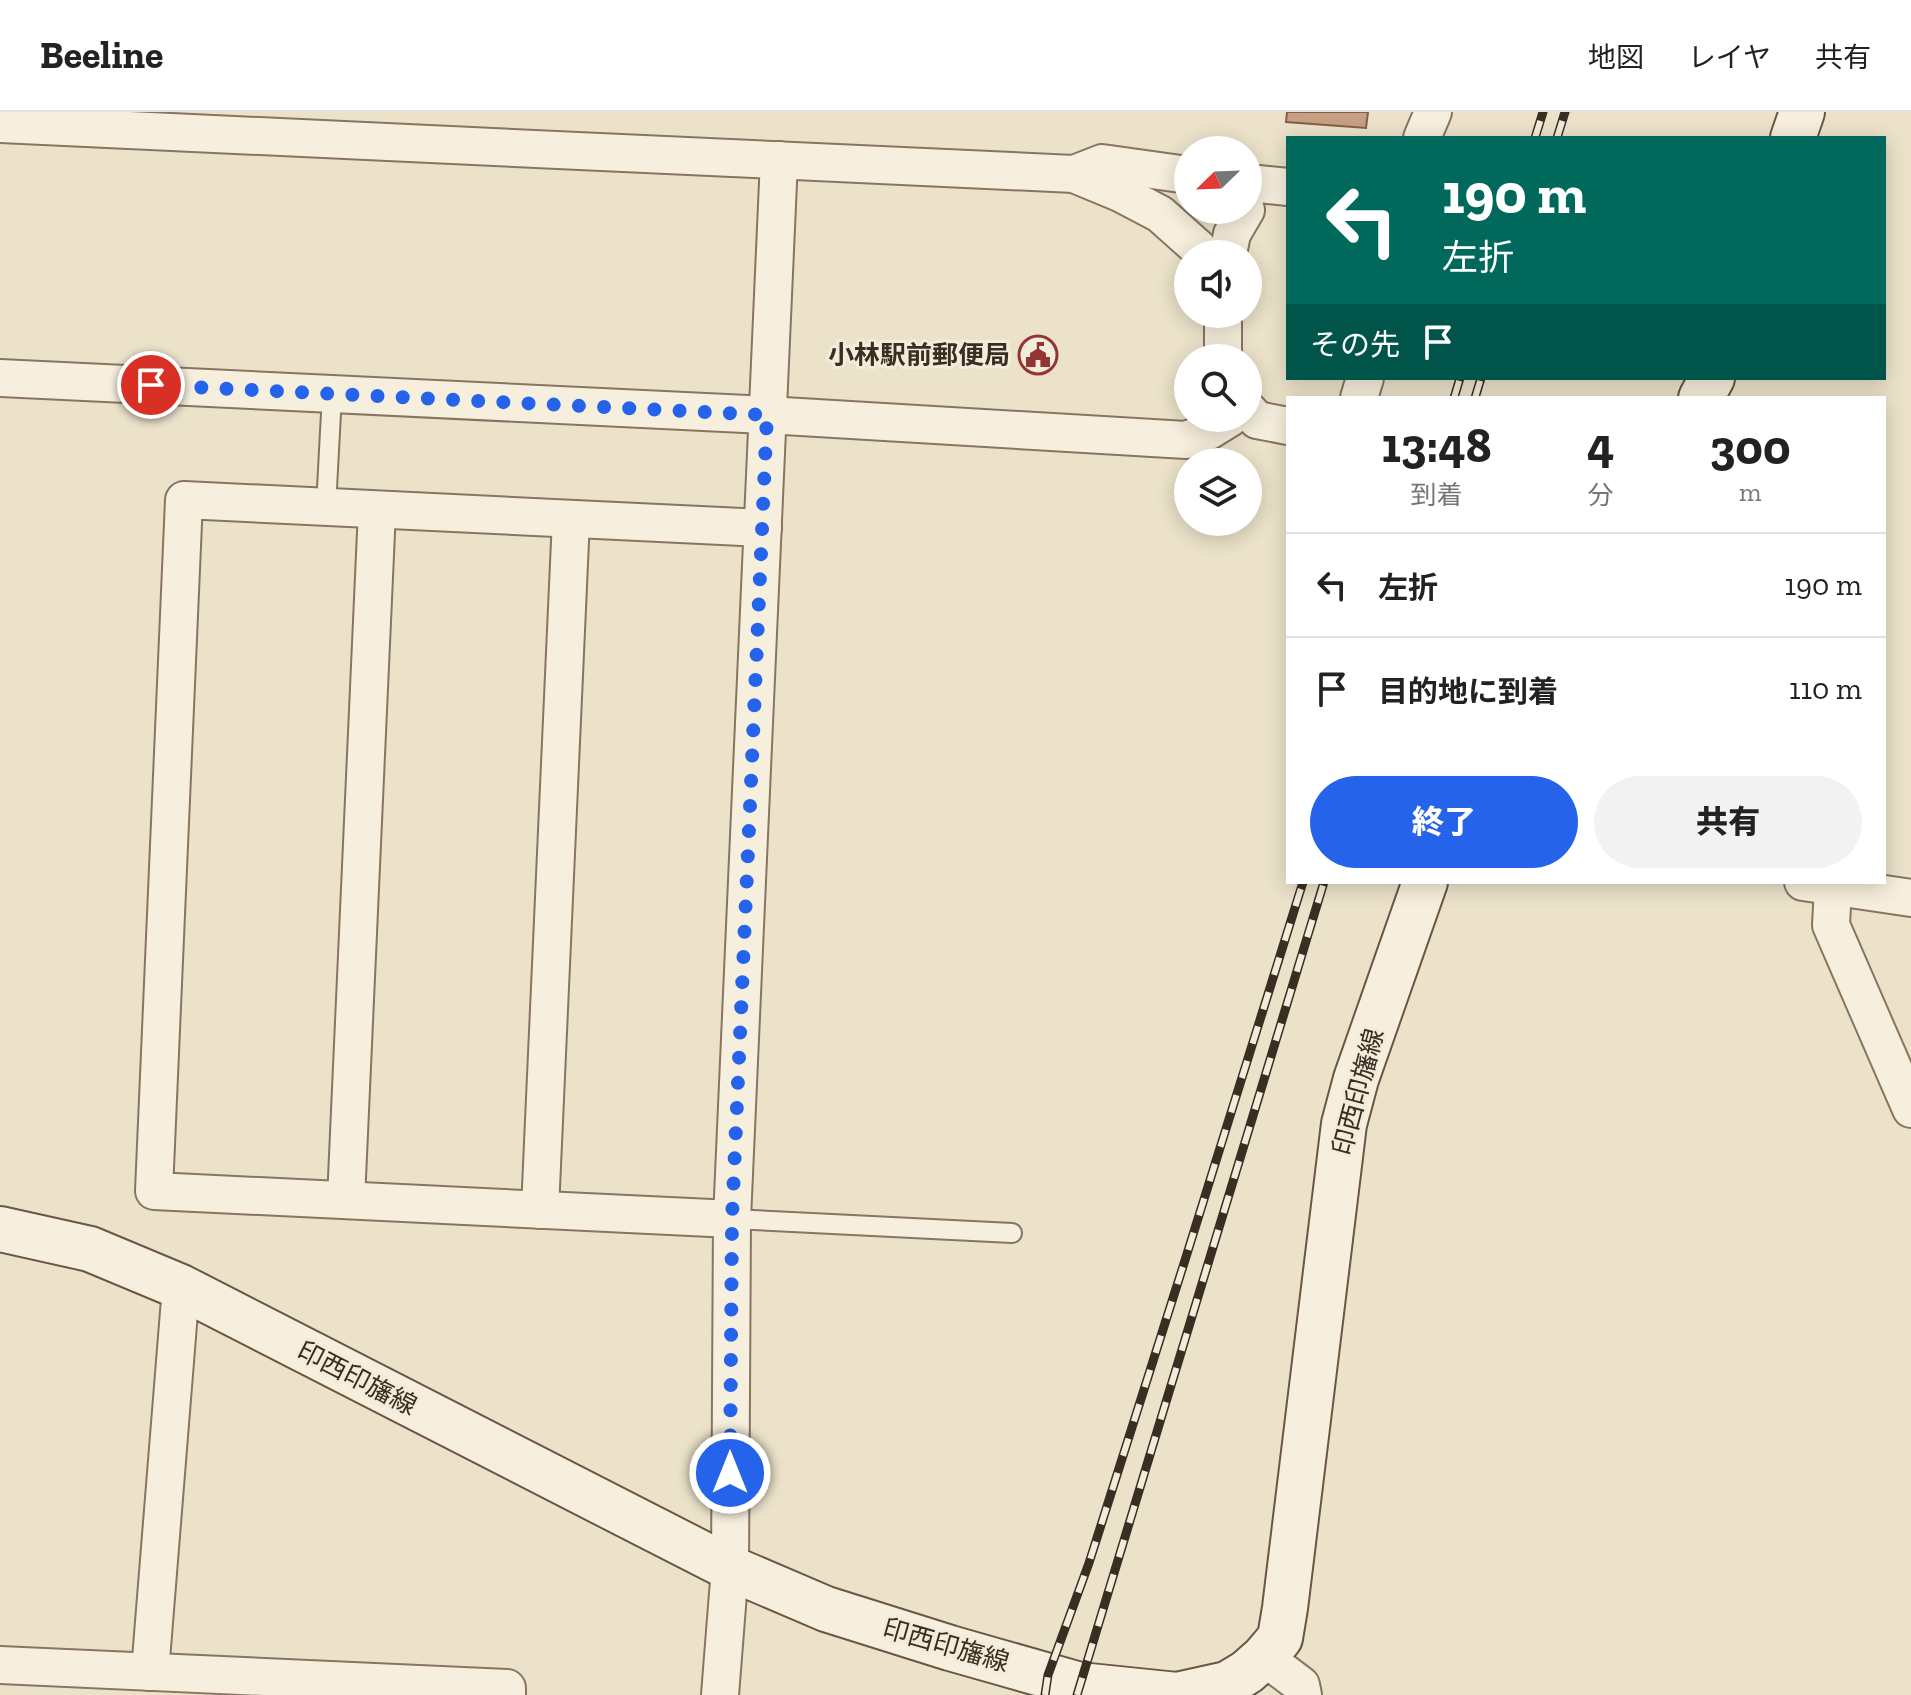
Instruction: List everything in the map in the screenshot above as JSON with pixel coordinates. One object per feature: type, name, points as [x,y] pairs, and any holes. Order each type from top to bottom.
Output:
[{"type":"main road","points":[[1794,136],[1802,112]]},
{"type":"main road","name":"印西印旛線","points":[[0,1229],[90,1249],[181,1287],[730,1568],[826,1609],[1080,1685],[1177,1695],[1227,1684],[1247,1672],[1280,1638],[1344,1124],[1356,1079],[1424,884]]},
{"type":"street","points":[[1423,136],[1433,112]]},
{"type":"street","points":[[0,124],[1074,174],[1160,214],[1189,240]]},
{"type":"street","points":[[720,1695],[730,1568],[732,1219],[779,160]]},
{"type":"street","points":[[1074,174],[1102,163],[1174,173]]},
{"type":"street","points":[[0,378],[767,415],[1186,440],[1206,432]]},
{"type":"street","points":[[1262,421],[1286,426]]},
{"type":"street","points":[[732,1219],[154,1191],[184,500],[763,528]]},
{"type":"street","points":[[346,1200],[377,510]]},
{"type":"street","points":[[540,1210],[571,519]]},
{"type":"street","points":[[1910,1101],[1831,925],[1818,884],[1911,898]]},
{"type":"street","points":[[131,1679],[181,1287]]},
{"type":"street","points":[[1264,1657],[1301,1685],[1303,1695]]},
{"type":"street","points":[[0,1665],[131,1679],[316,1687],[507,1688],[507,1695]]},
{"type":"lane","points":[[326,507],[332,394]]},
{"type":"lane","points":[[732,1219],[1012,1233]]},
{"type":"building","points":[[1287,112],[1368,112],[1366,128],[1286,122]]},
{"type":"railway","points":[[1536,136],[1543,112]]},
{"type":"railway","points":[[1558,136],[1565,112]]},
{"type":"railway","points":[[1455,396],[1459,380]]},
{"type":"railway","points":[[1476,396],[1480,380]]},
{"type":"railway","points":[[1045,1695],[1048,1675],[1089,1563],[1302,884]]},
{"type":"railway","points":[[1077,1695],[1323,884]]},
{"type":"place","name":"小林駅前郵便局","points":[[1038,355]]},
{"type":"route","points":[[151,385],[767,415],[732,1219],[730,1473]]}]
